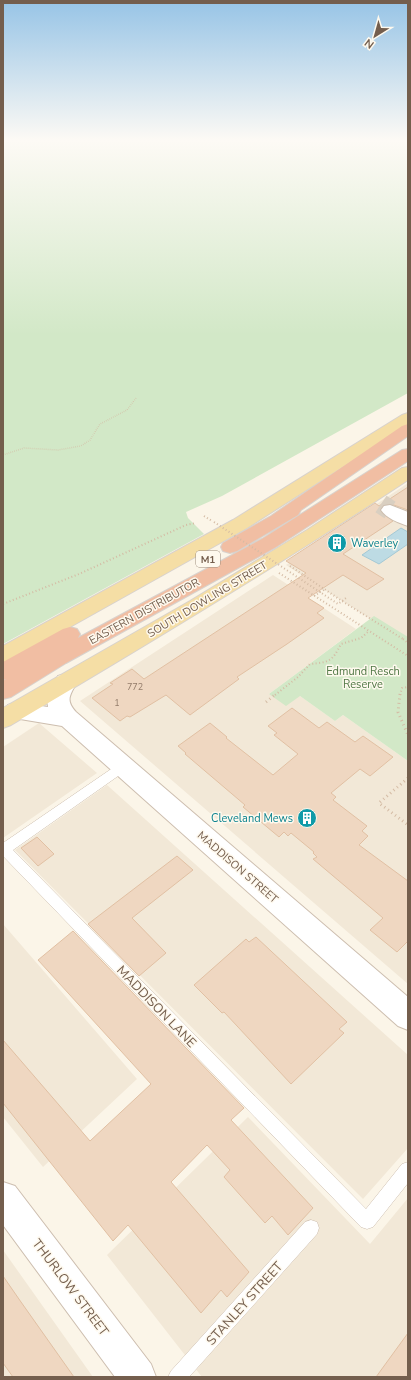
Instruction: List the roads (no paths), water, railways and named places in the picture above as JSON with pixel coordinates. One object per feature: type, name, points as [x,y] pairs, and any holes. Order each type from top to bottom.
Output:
[{"type":"highway","points":[[250,537],[408,430]]},
{"type":"highway","name":"EASTERN DISTRIBUTOR","points":[[3,672],[250,537],[408,440]]},
{"type":"highway","name":"EASTERN DISTRIBUTOR","points":[[3,691],[58,658],[269,543],[408,454]]},
{"type":"main road","points":[[3,655],[233,528],[408,418]]},
{"type":"main road","name":"SOUTH DOWLING STREET","points":[[9,715],[197,606],[408,472]]},
{"type":"street","points":[[383,506],[408,520]]},
{"type":"street","name":"MADDISON STREET","points":[[66,682],[58,695],[59,708],[68,718],[408,1016]]},
{"type":"street","name":"MADDISON STREET","points":[[9,715],[51,714],[68,718]]},
{"type":"street","name":"THURLOW STREET","points":[[3,1198],[138,1377]]},
{"type":"lane","name":"MADDISON LANE","points":[[124,766],[3,849],[367,1221],[408,1170]]},
{"type":"lane","name":"STANLEY STREET","points":[[177,1377],[311,1228]]},
{"type":"water","points":[[401,528],[408,532],[408,544],[379,564],[362,555]]},
{"type":"tunnel","points":[[381,504],[390,510]]},
{"type":"place","name":"Waverley","points":[[337,543]]},
{"type":"place","name":"Cleveland Mews","points":[[307,818]]},
{"type":"park label","name":"Edmund Resch Reserve","points":[[363,677]]}]
